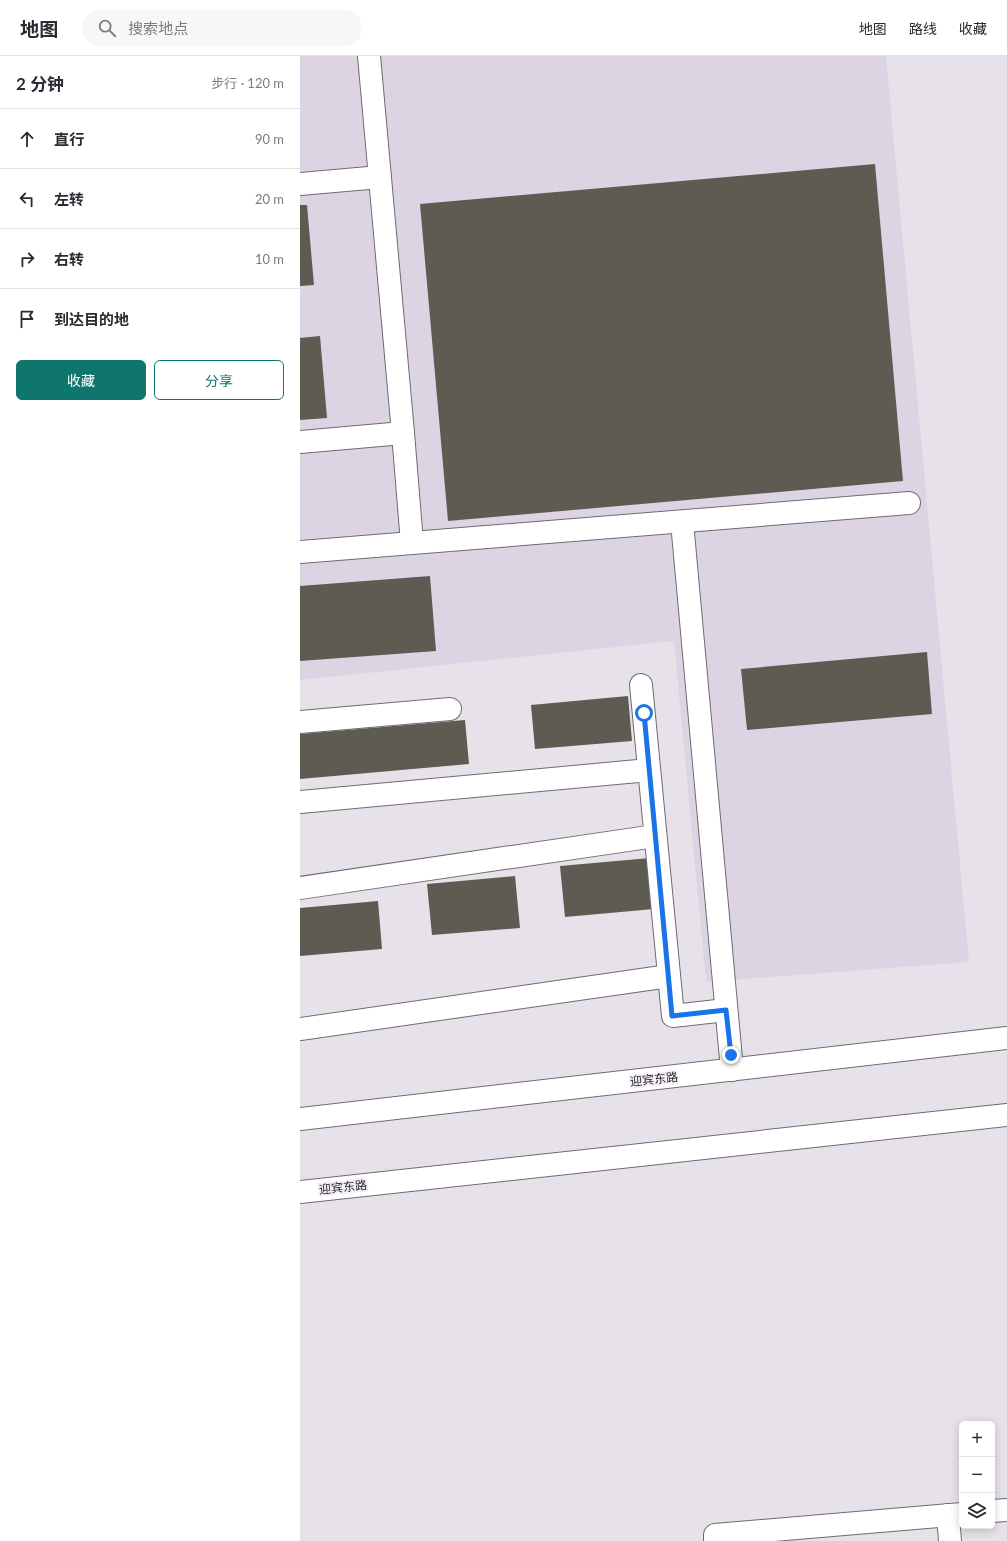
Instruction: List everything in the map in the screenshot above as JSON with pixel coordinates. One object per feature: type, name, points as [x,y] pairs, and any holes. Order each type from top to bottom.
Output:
[{"type":"main road","points":[[369,56],[412,543]]},
{"type":"main road","points":[[300,184],[380,177]]},
{"type":"main road","points":[[300,442],[403,433]]},
{"type":"main road","points":[[300,552],[909,504]]},
{"type":"main road","points":[[682,522],[732,1070]]},
{"type":"main road","points":[[641,685],[672,1016],[726,1010]]},
{"type":"main road","points":[[300,722],[450,709]]},
{"type":"main road","points":[[300,802],[649,770]]},
{"type":"main road","points":[[300,888],[655,836]]},
{"type":"main road","points":[[300,1029],[669,976]]},
{"type":"main road","name":"迎宾东路","points":[[300,1119],[1007,1038]]},
{"type":"main road","name":"迎宾东路","points":[[300,1192],[1007,1115]]},
{"type":"main road","points":[[995,1511],[1007,1510]]},
{"type":"main road","points":[[715,1541],[715,1535],[955,1514],[950,1541]]},
{"type":"shaded area","points":[[300,56],[886,56],[969,962],[706,982],[674,641],[300,680]]},
{"type":"building","points":[[875,164],[903,481],[448,521],[420,204]]},
{"type":"building","points":[[300,205],[307,205],[314,285],[300,286]]},
{"type":"building","points":[[320,336],[327,418],[300,420],[300,338]]},
{"type":"building","points":[[430,576],[436,651],[300,661],[300,586]]},
{"type":"building","points":[[927,652],[932,714],[747,730],[741,669]]},
{"type":"building","points":[[628,696],[632,741],[535,749],[531,705]]},
{"type":"building","points":[[465,720],[469,764],[300,779],[300,734]]},
{"type":"building","points":[[650,858],[654,909],[565,917],[560,866]]},
{"type":"building","points":[[515,876],[520,928],[432,935],[427,884]]},
{"type":"building","points":[[378,901],[382,949],[300,956],[300,908]]},
{"type":"route","points":[[644,713],[672,1016],[726,1010],[731,1055]]}]
